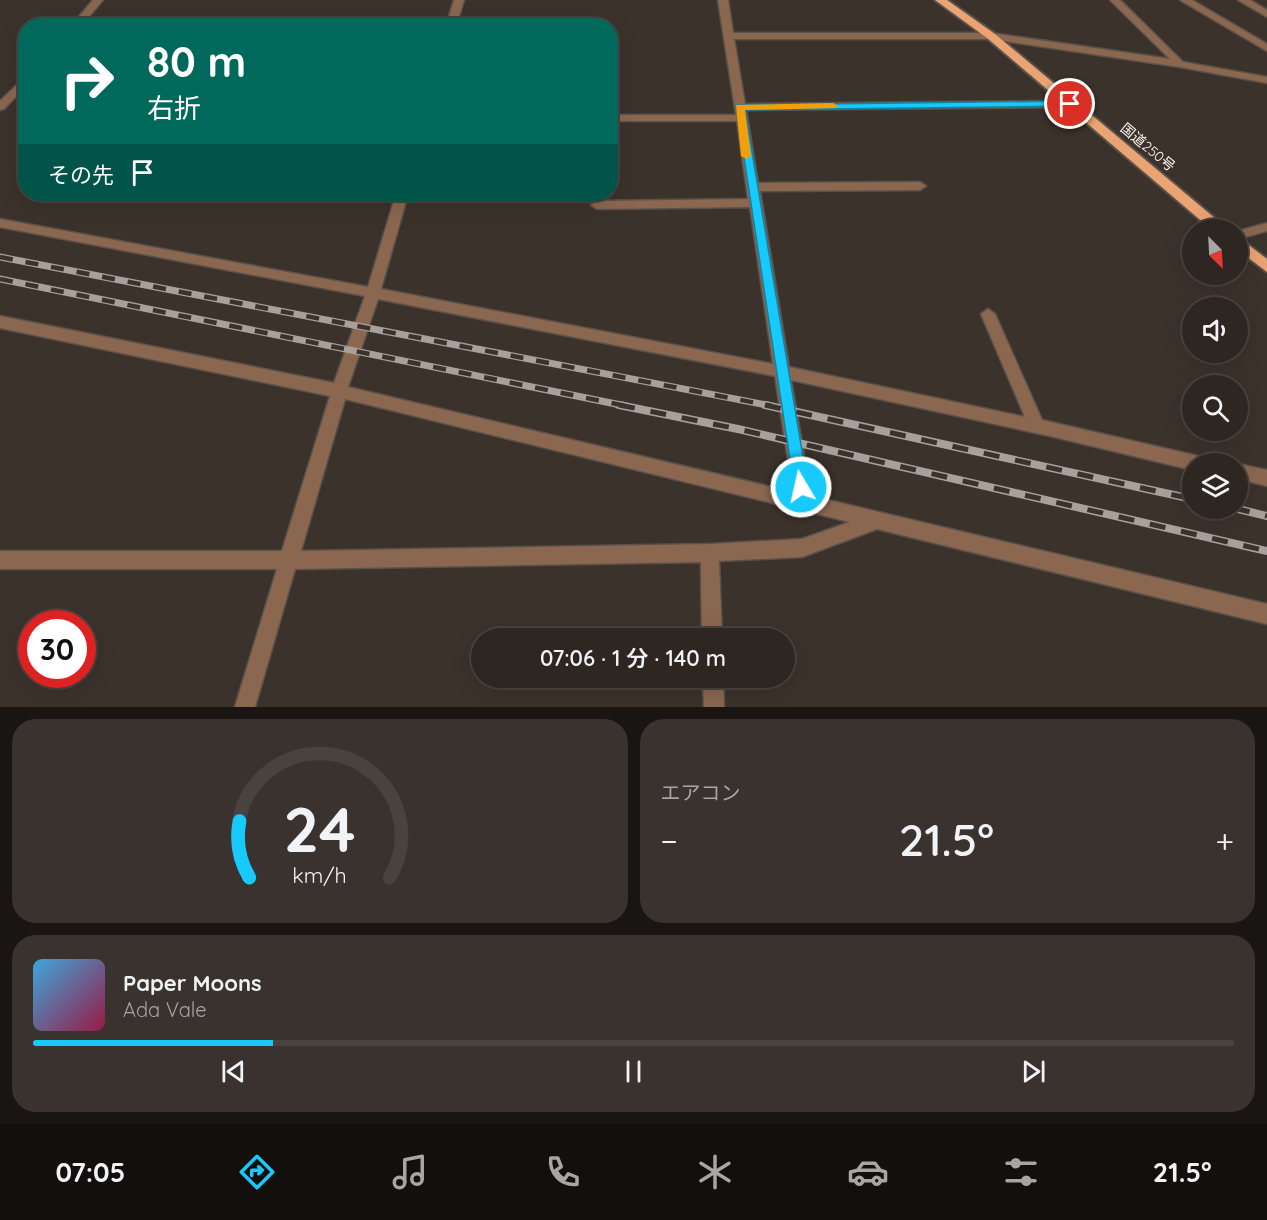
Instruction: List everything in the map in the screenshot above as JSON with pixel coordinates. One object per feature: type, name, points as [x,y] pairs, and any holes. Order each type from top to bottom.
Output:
[{"type":"highway","name":"国道250号","points":[[940,0],[992,36],[1209,219]]},
{"type":"highway","points":[[1248,251],[1267,267]]},
{"type":"street","points":[[82,18],[98,0]]},
{"type":"street","points":[[453,18],[459,0]]},
{"type":"street","points":[[723,0],[753,203],[803,502]]},
{"type":"street","points":[[1115,0],[1180,63]]},
{"type":"street","points":[[1185,0],[1267,48]]},
{"type":"street","points":[[1243,0],[1267,14]]},
{"type":"street","points":[[728,36],[992,36],[1180,63],[1267,80]]},
{"type":"street","points":[[0,107],[18,88]]},
{"type":"street","points":[[618,118],[1070,104]]},
{"type":"street","points":[[751,187],[920,186]]},
{"type":"street","points":[[244,707],[339,391],[373,294],[400,201]]},
{"type":"street","points":[[597,205],[753,203]]},
{"type":"street","points":[[0,223],[782,372],[1036,424],[1182,460]]},
{"type":"street","points":[[1248,232],[1267,227]]},
{"type":"street","points":[[988,314],[1036,424]]},
{"type":"street","points":[[0,322],[339,391],[1267,614]]},
{"type":"street","points":[[1248,474],[1267,478]]},
{"type":"street","points":[[0,560],[289,560],[710,553],[802,548],[878,520]]},
{"type":"street","points":[[710,553],[712,628]]},
{"type":"street","points":[[713,688],[714,707]]},
{"type":"railway","points":[[0,257],[772,406]]},
{"type":"railway","points":[[0,279],[626,406]]},
{"type":"railway","points":[[619,405],[738,429],[1267,551]]},
{"type":"railway","points":[[765,405],[1182,497]]},
{"type":"railway","points":[[1248,511],[1267,516]]},
{"type":"slow traffic","points":[[746,156],[740,107],[833,106]]},
{"type":"route","points":[[801,487],[740,107],[1070,104]]}]
